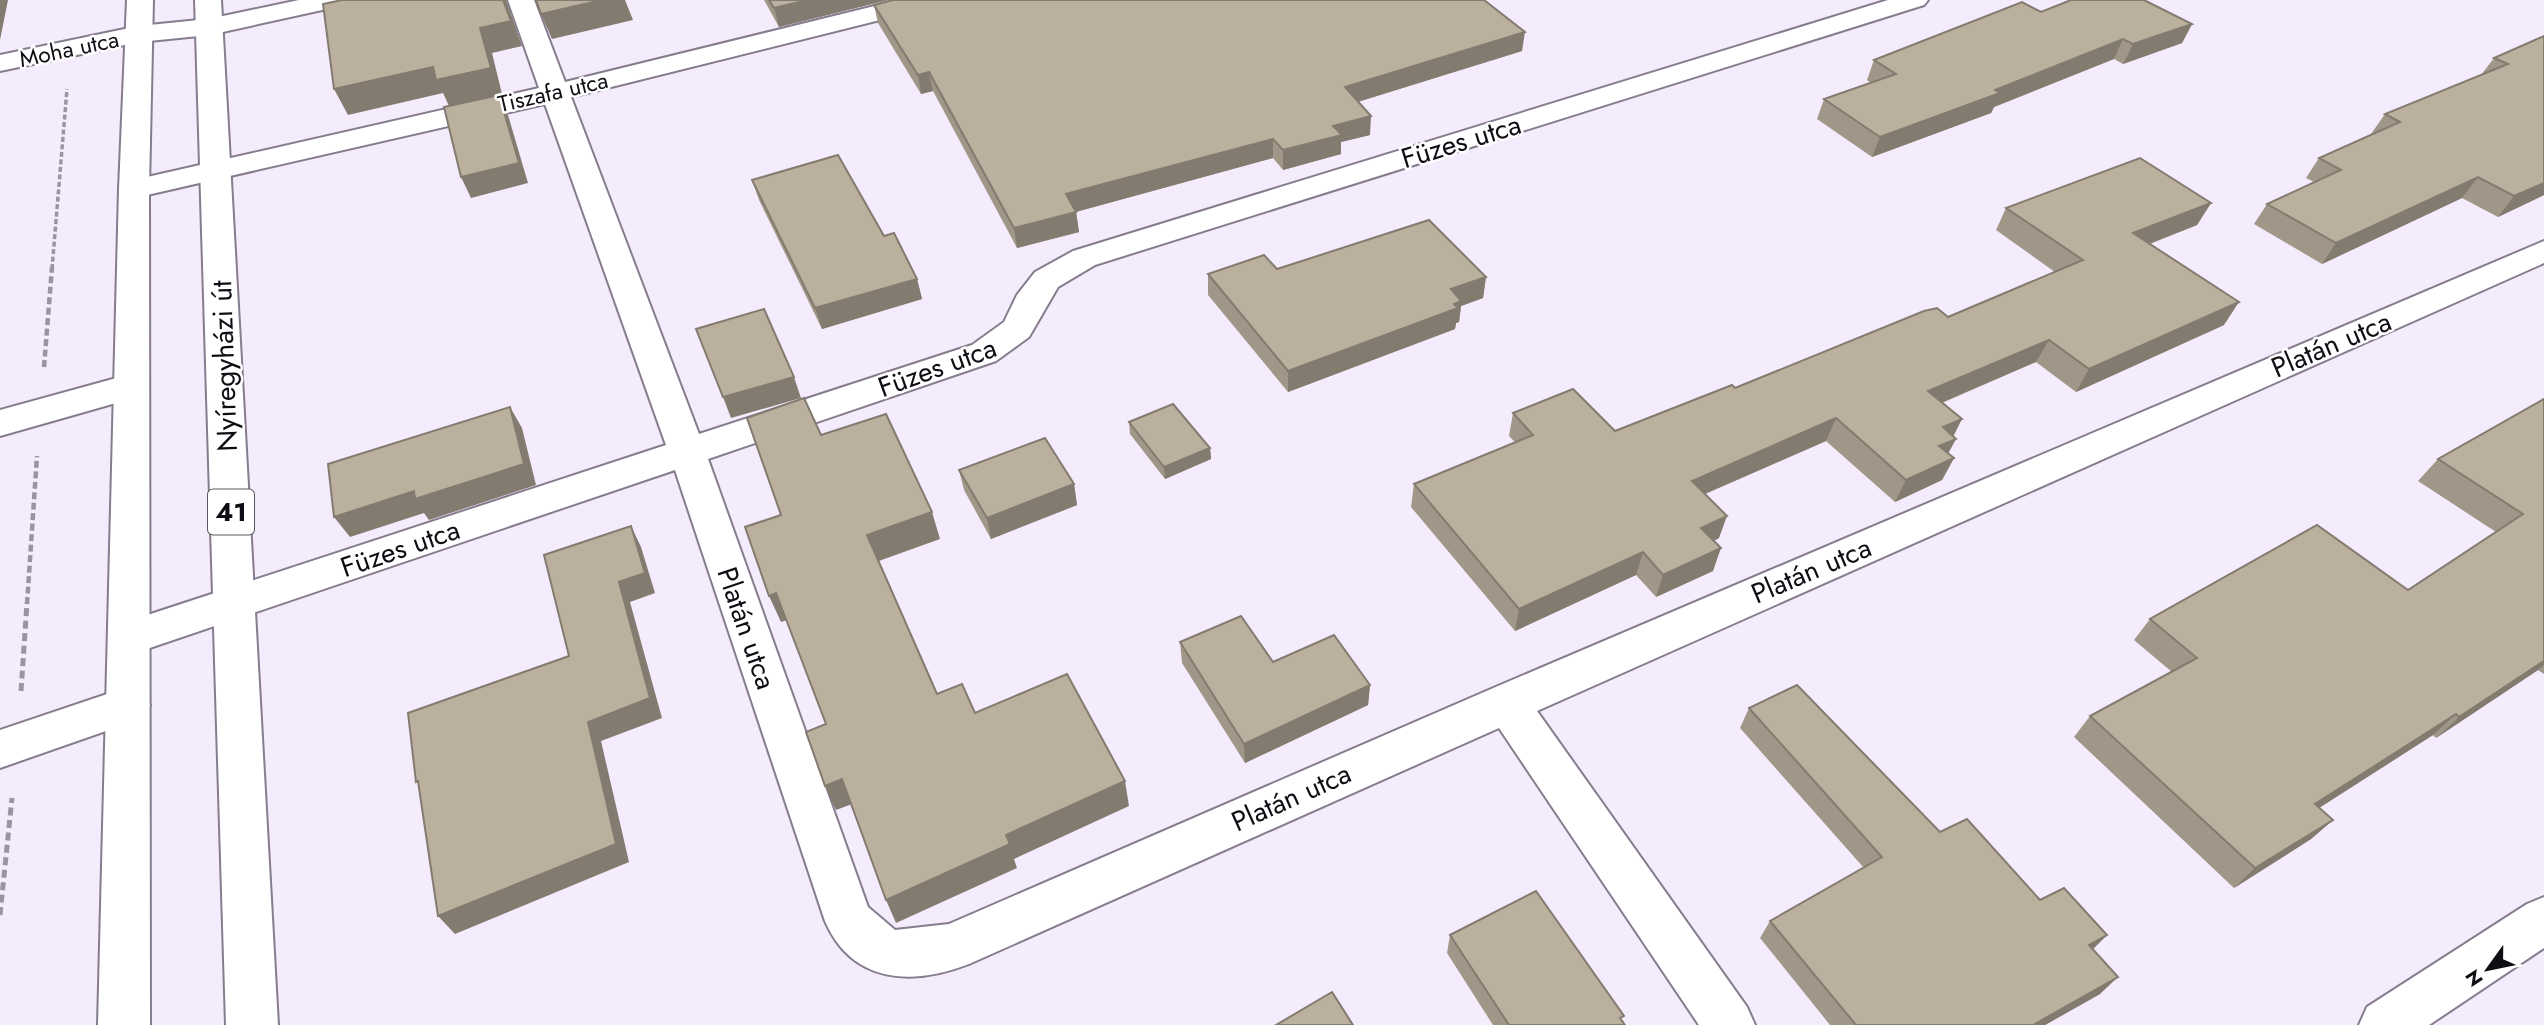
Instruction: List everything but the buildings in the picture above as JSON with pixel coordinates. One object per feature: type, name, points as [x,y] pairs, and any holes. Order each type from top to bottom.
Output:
[{"type":"street","name":"Moha utca","points":[[0,63],[139,17],[336,0]]},
{"type":"street","name":"Platán utca","points":[[521,0],[687,451],[849,921],[873,947],[902,956],[952,947],[1506,702],[2544,251]]},
{"type":"street","name":"Tiszafa utca","points":[[134,189],[554,93],[931,0]]},
{"type":"street","name":"Füzes utca","points":[[129,638],[984,353],[1008,342],[1027,317],[1033,297],[1043,283],[1057,270],[1084,258],[1914,0]]},
{"type":"street","name":"Nyíregyházi út","points":[[209,13],[252,1025]]},
{"type":"street","points":[[124,1025],[131,386],[139,17]]},
{"type":"street","points":[[0,423],[131,386]]},
{"type":"street","points":[[1506,702],[1728,1025]]},
{"type":"street","points":[[0,748],[128,705]]},
{"type":"street","points":[[2385,1025],[2544,920]]}]
